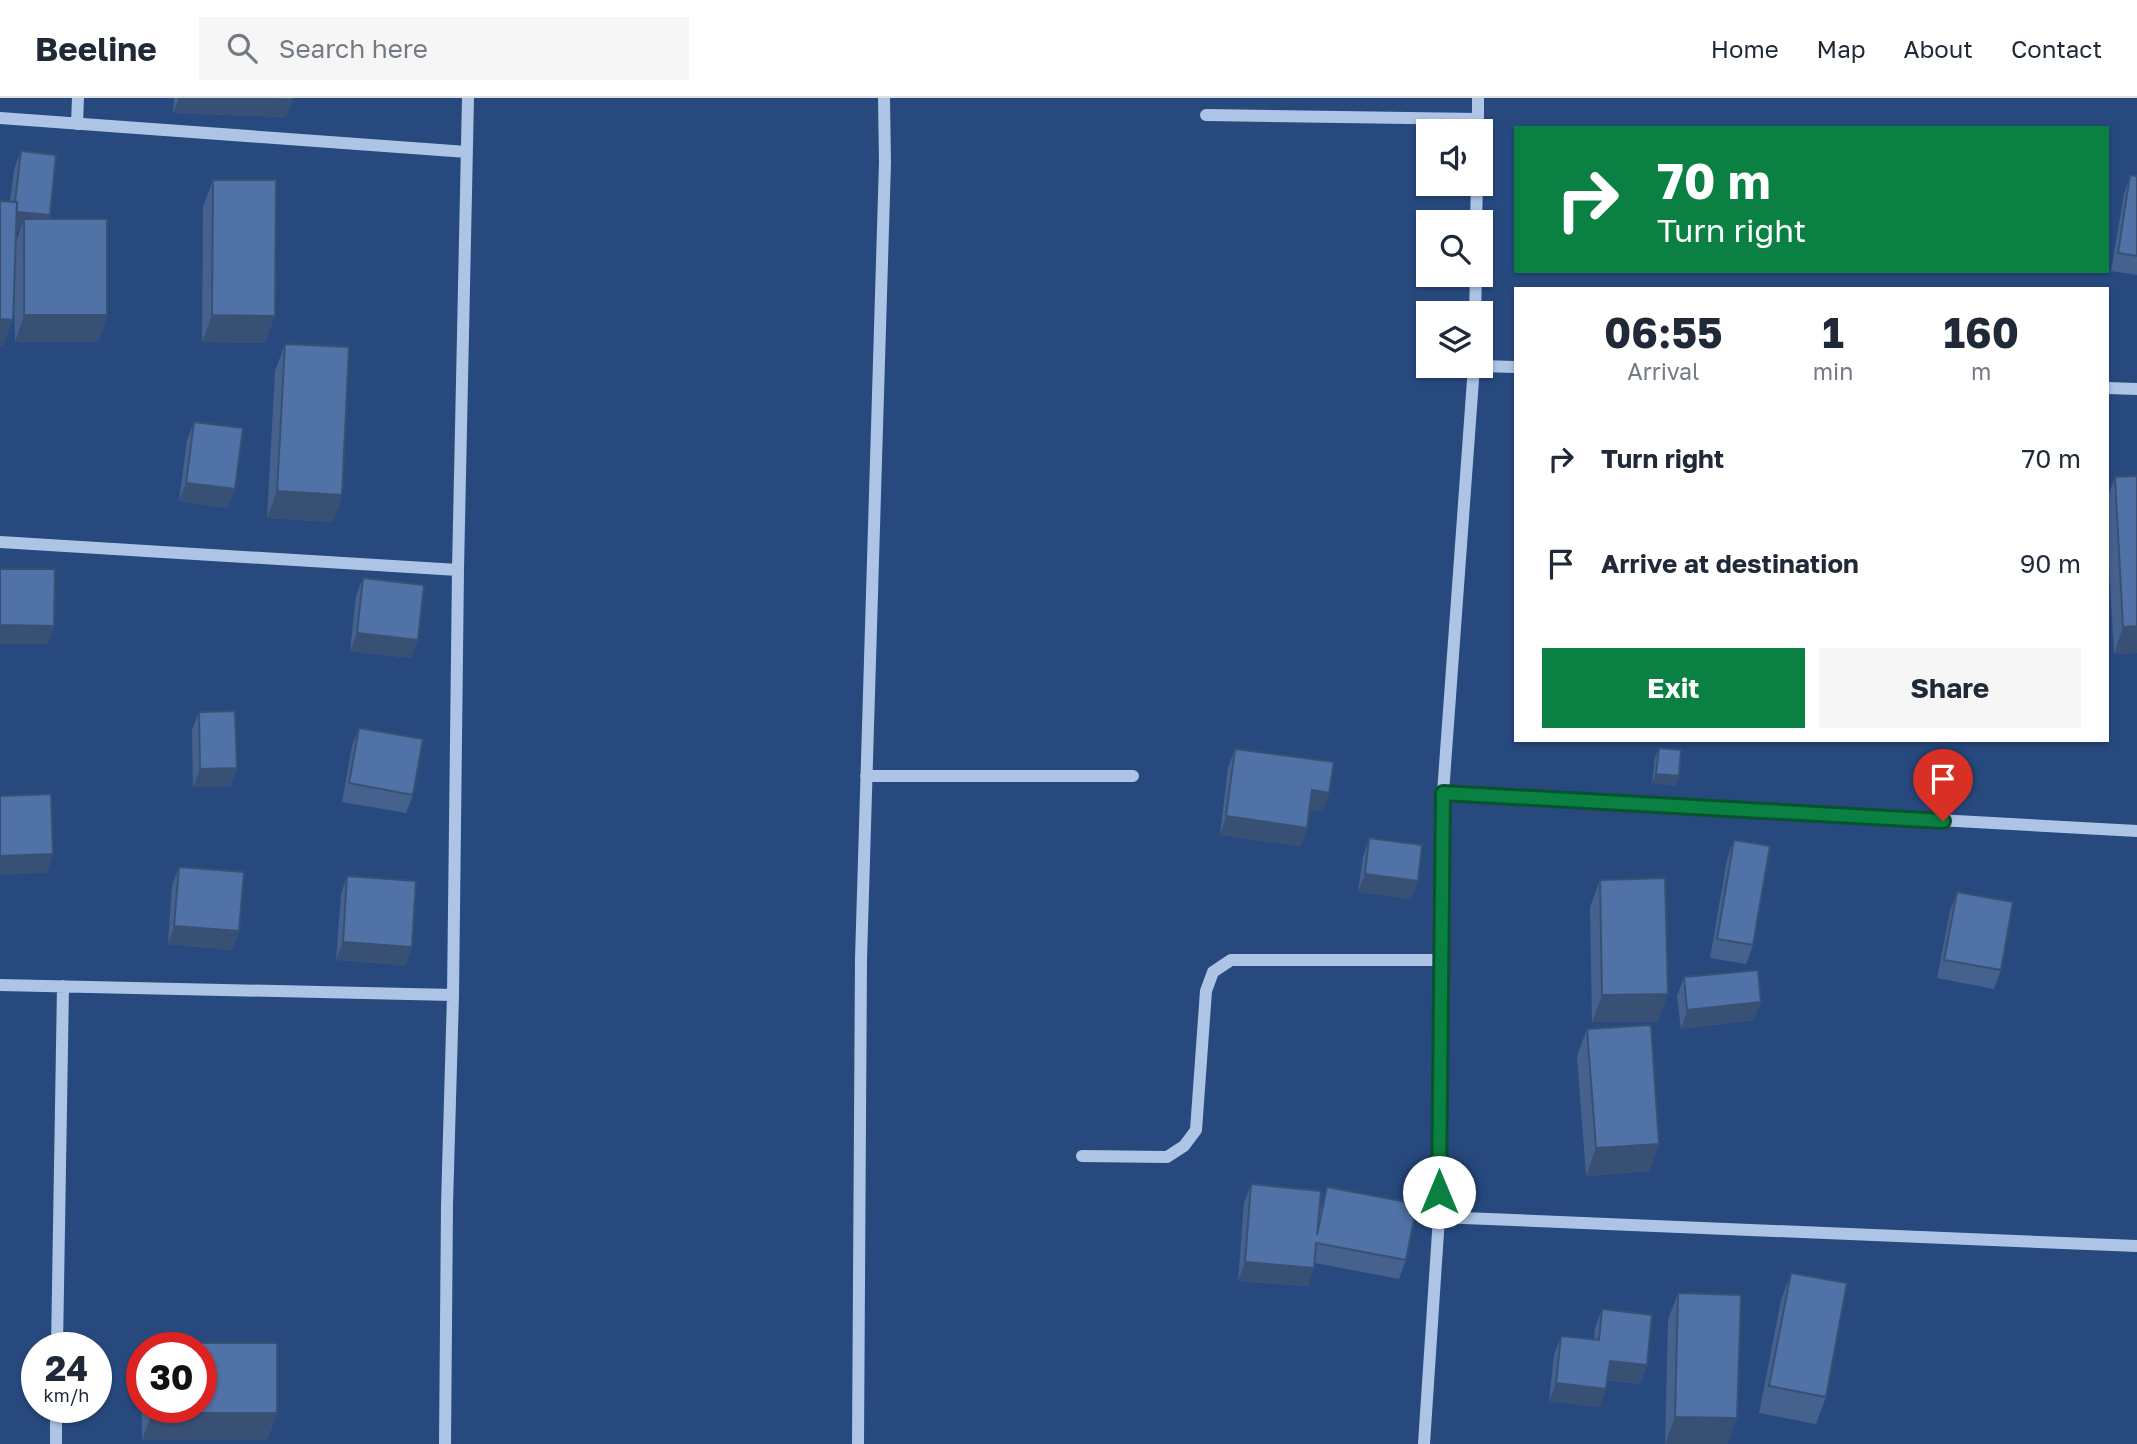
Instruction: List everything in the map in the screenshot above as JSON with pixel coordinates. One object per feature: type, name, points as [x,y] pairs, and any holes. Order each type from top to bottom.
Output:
[{"type":"street","points":[[77,124],[78,98]]},
{"type":"street","points":[[445,1444],[468,98]]},
{"type":"street","points":[[858,1444],[861,958],[883,217],[884,98]]},
{"type":"street","points":[[1478,98],[1478,119]]},
{"type":"street","points":[[1206,115],[1416,123]]},
{"type":"street","points":[[0,118],[467,152]]},
{"type":"street","points":[[1493,366],[1514,367]]},
{"type":"street","points":[[1424,1444],[1439,1217],[1443,793],[1473,378]]},
{"type":"street","points":[[2109,388],[2137,389]]},
{"type":"street","points":[[0,542],[458,570]]},
{"type":"street","points":[[866,776],[1133,776]]},
{"type":"street","points":[[1443,793],[2137,831]]},
{"type":"street","points":[[1082,1156],[1167,1157],[1184,1146],[1196,1130],[1206,991],[1213,972],[1231,960],[1441,960]]},
{"type":"street","points":[[0,985],[453,995]]},
{"type":"street","points":[[57,1332],[63,986]]},
{"type":"street","points":[[1439,1217],[2137,1245]]},
{"type":"street","points":[[55,1444],[56,1423]]},
{"type":"building","points":[[21,151],[56,155],[50,215],[17,212],[15,202]]},
{"type":"building","points":[[2130,175],[2137,176],[2137,256],[2118,253]]},
{"type":"building","points":[[213,180],[276,180],[275,316],[212,315]]},
{"type":"building","points":[[0,201],[17,202],[13,320],[0,319]]},
{"type":"building","points":[[24,219],[107,219],[107,315],[24,315]]},
{"type":"building","points":[[285,344],[349,347],[342,495],[277,491]]},
{"type":"building","points":[[194,422],[243,428],[235,489],[186,483]]},
{"type":"building","points":[[2137,476],[2137,626],[2123,627],[2115,477]]},
{"type":"building","points":[[0,569],[55,569],[54,626],[0,625]]},
{"type":"building","points":[[363,578],[424,585],[418,640],[357,633]]},
{"type":"building","points":[[235,711],[237,768],[200,769],[199,712]]},
{"type":"building","points":[[359,728],[423,739],[413,795],[349,783]]},
{"type":"building","points":[[1659,748],[1681,750],[1679,776],[1656,774]]},
{"type":"building","points":[[1235,749],[1334,762],[1329,793],[1312,790],[1307,828],[1226,816]]},
{"type":"building","points":[[51,794],[53,854],[0,856],[0,796]]},
{"type":"building","points":[[1369,838],[1422,845],[1418,881],[1365,874]]},
{"type":"building","points":[[1734,840],[1770,846],[1753,945],[1717,939]]},
{"type":"building","points":[[179,867],[244,872],[239,931],[174,926]]},
{"type":"building","points":[[347,876],[416,881],[412,947],[343,942]]},
{"type":"building","points":[[1665,878],[1668,994],[1602,995],[1600,880]]},
{"type":"building","points":[[1957,892],[2013,902],[2001,970],[1944,960]]},
{"type":"building","points":[[1758,970],[1761,1002],[1687,1010],[1684,977]]},
{"type":"building","points":[[1651,1025],[1659,1144],[1596,1148],[1587,1029]]},
{"type":"building","points":[[1251,1184],[1321,1191],[1317,1235],[1327,1187],[1417,1204],[1406,1260],[1316,1243],[1314,1268],[1245,1262]]},
{"type":"building","points":[[1791,1273],[1847,1283],[1826,1397],[1769,1386]]},
{"type":"building","points":[[1678,1293],[1741,1295],[1737,1418],[1675,1417]]},
{"type":"building","points":[[1602,1309],[1652,1315],[1647,1365],[1610,1361],[1606,1389],[1556,1383],[1561,1336],[1599,1340]]},
{"type":"building","points":[[217,1343],[277,1343],[277,1413],[217,1413]]},
{"type":"route","points":[[1439,1192],[1443,793],[1943,821]]}]
